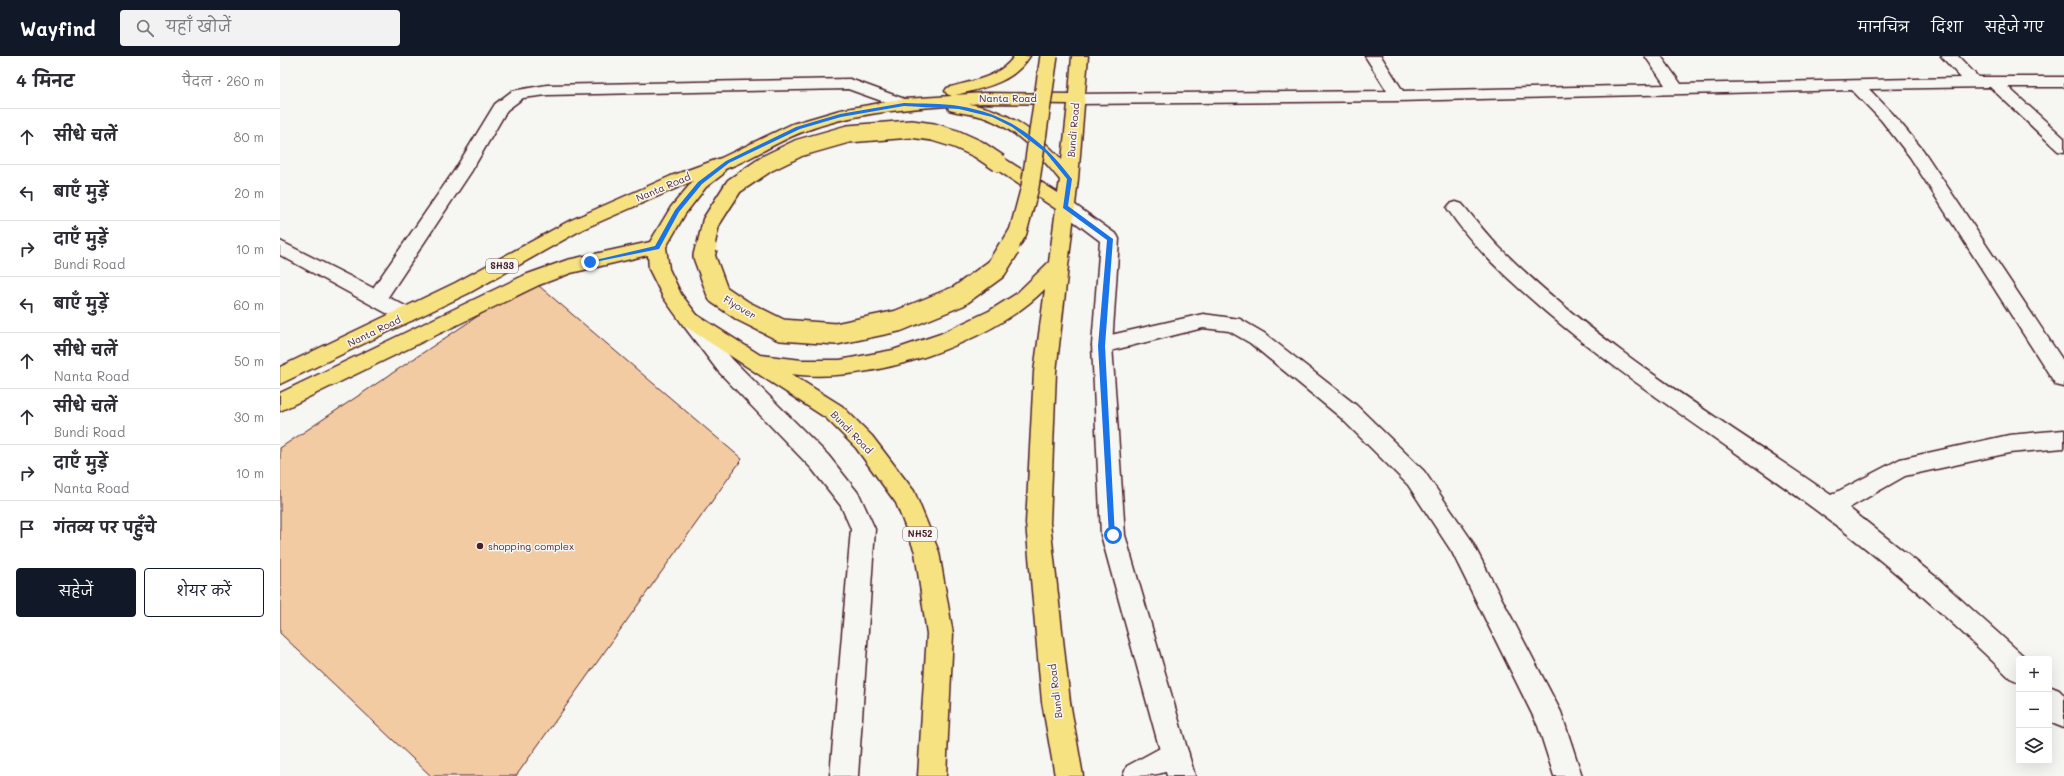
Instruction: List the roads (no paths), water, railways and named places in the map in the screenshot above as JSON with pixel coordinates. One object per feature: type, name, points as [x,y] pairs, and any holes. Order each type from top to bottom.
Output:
[{"type":"main road","points":[[904,104],[990,80],[1008,73],[1022,56]]},
{"type":"main road","name":"Flyover","points":[[1048,56],[1030,187],[1018,232],[996,269],[960,296],[898,321],[836,334],[781,330],[743,311],[718,294],[704,256],[711,222],[734,186],[768,163],[799,148],[848,134],[911,129],[933,132],[956,139],[978,149],[999,163],[1065,206]]},
{"type":"main road","name":"Bundi Road","points":[[1069,776],[1056,702],[1038,523],[1045,372],[1069,179],[1080,56]]},
{"type":"main road","name":"Nanta Road","points":[[280,376],[462,288],[576,225],[676,180],[728,162],[798,128],[840,115],[904,104],[983,98],[1076,99]]},
{"type":"main road","points":[[904,104],[959,108],[994,116],[1014,126],[1048,152],[1069,179]]},
{"type":"main road","points":[[657,248],[677,211],[700,183],[728,162]]},
{"type":"main road","name":"Bundi Road","points":[[657,248],[658,269],[673,297],[690,320],[834,412],[864,442],[906,498],[927,552],[940,634],[932,776]]},
{"type":"main road","name":"SH33","points":[[280,403],[532,280],[567,267],[657,248]]},
{"type":"main road","points":[[755,361],[816,369],[846,367],[896,356],[939,343],[983,323],[1017,303],[1059,264]]},
{"type":"street","points":[[1373,56],[1398,96]]},
{"type":"street","points":[[1653,56],[1677,90]]},
{"type":"street","points":[[1949,56],[1974,82]]},
{"type":"street","points":[[1076,99],[1398,96],[1974,82],[2064,82]]},
{"type":"street","points":[[1994,82],[2064,147]]},
{"type":"street","points":[[376,299],[462,172],[501,107],[518,94],[547,90],[850,84],[904,104]]},
{"type":"street","points":[[1856,85],[1887,117],[1917,154],[2064,379]]},
{"type":"street","points":[[1065,206],[1110,239],[1102,346],[1113,535],[1178,765],[1137,776]]},
{"type":"street","points":[[1456,208],[1497,257],[1542,298],[1626,364],[1734,442],[1829,507],[1892,554],[1976,626],[2016,666]]},
{"type":"street","points":[[280,247],[406,315]]},
{"type":"street","points":[[690,320],[725,365],[820,462],[851,501],[863,529],[844,776]]},
{"type":"street","points":[[1102,346],[1203,321],[1233,324],[1257,338],[1348,411],[1416,478],[1460,545],[1551,722],[1568,776]]},
{"type":"street","points":[[1829,507],[1900,468],[2009,444],[2064,439]]},
{"type":"street","points":[[2052,702],[2064,714]]},
{"type":"place","name":"shopping complex","points":[[480,546]]}]
